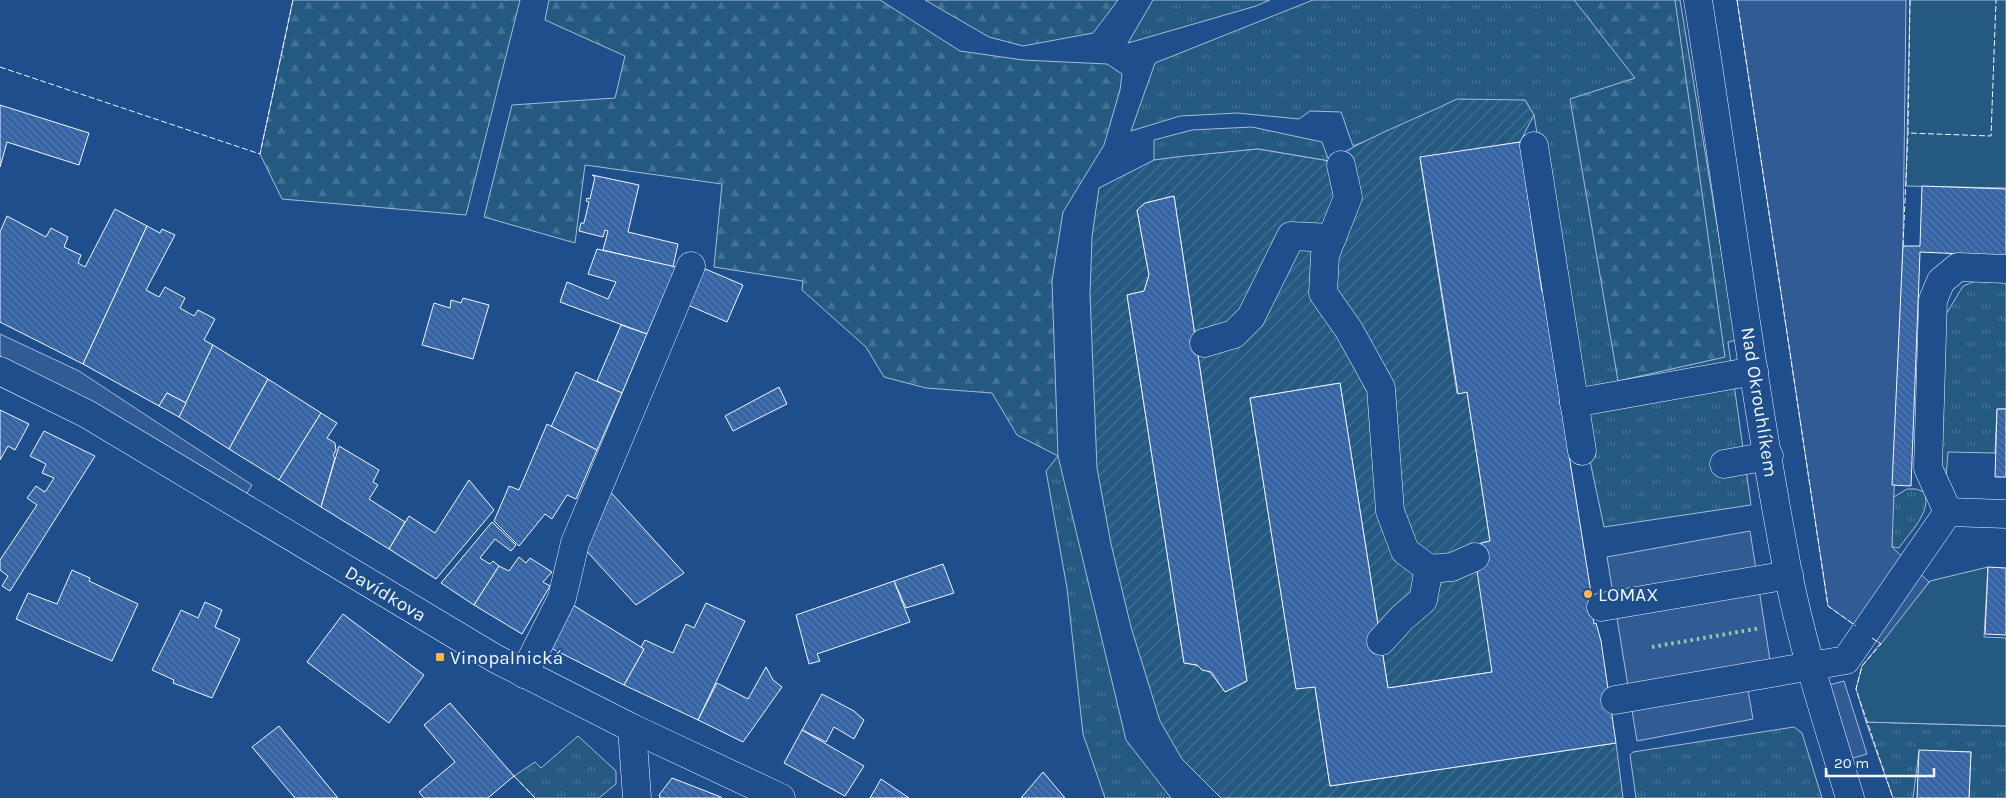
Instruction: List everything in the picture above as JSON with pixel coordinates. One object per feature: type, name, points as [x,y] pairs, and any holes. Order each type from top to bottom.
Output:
[{"type":"street","name":"Nad Okrouhlíkem","points":[[1698,0],[1754,371],[1789,575],[1812,666],[1850,798]]},
{"type":"street","points":[[1534,146],[1582,450]]},
{"type":"street","points":[[1341,165],[1348,197],[1325,256],[1323,293],[1349,330],[1381,388],[1390,511],[1405,551],[1429,569],[1452,567],[1474,557]]},
{"type":"street","points":[[1204,343],[1234,334],[1251,317],[1291,236],[1332,238]]},
{"type":"street","points":[[524,674],[562,598],[575,543],[691,266]]},
{"type":"street","points":[[1948,512],[1928,468],[1933,300],[1941,281],[1958,267],[2006,270]]},
{"type":"street","name":"Davídkova","points":[[0,371],[87,414],[524,674],[632,728],[780,798]]},
{"type":"street","points":[[1574,403],[1754,371]]},
{"type":"street","points":[[1724,464],[1768,456]]},
{"type":"street","points":[[1948,512],[2006,514]]},
{"type":"street","points":[[1615,700],[1846,660],[1948,512]]},
{"type":"street","points":[[1381,642],[1402,618],[1423,600],[1429,569]]},
{"type":"street","points":[[1601,607],[1789,575]]},
{"type":"street","points":[[632,728],[637,798]]},
{"type":"green space","points":[[293,0],[520,0],[466,215],[282,199],[260,154]]},
{"type":"green space","points":[[549,0],[880,0],[960,51],[1023,60],[1107,64],[1122,74],[1120,90],[1104,145],[1063,212],[1052,281],[1058,456],[1017,435],[992,393],[926,388],[884,377],[866,347],[802,290],[803,281],[714,267],[722,184],[585,165],[575,243],[484,217],[512,105],[615,98],[625,56],[545,20]]},
{"type":"green space","points":[[925,0],[1118,0],[1093,33],[1023,46],[989,37]]},
{"type":"green space","points":[[1153,0],[1270,0],[1256,6],[1128,43]]},
{"type":"green space","points":[[1313,0],[1680,0],[1736,340],[1728,342],[1751,505],[1604,527],[1589,456],[1534,115],[1525,100],[1381,135],[1353,146],[1341,112],[1310,111],[1299,119],[1237,113],[1180,116],[1131,131],[1155,63]]},
{"type":"green space","points":[[1574,0],[1675,0],[1725,357],[1618,381],[1570,99],[1635,78]]},
{"type":"green space","points":[[1910,0],[2006,0],[2006,188],[1906,186]]},
{"type":"green space","points":[[1457,99],[1525,100],[1534,115],[1520,142],[1420,158],[1457,393],[1467,392],[1490,541],[1481,543],[1492,672],[1388,688],[1340,383],[1250,398],[1296,688],[1315,687],[1330,786],[1616,743],[1623,798],[1221,798],[1182,759],[1160,721],[1131,627],[1111,544],[1097,468],[1090,294],[1092,237],[1099,188],[1154,160],[1185,156],[1258,149],[1329,161],[1375,136]],"holes":[[[1174,196],[1247,681],[1225,692],[1209,672],[1199,666],[1184,663],[1127,295],[1144,291],[1149,275],[1137,210],[1145,203]]]},
{"type":"green space","points":[[1252,127],[1322,142],[1329,161],[1258,149],[1154,160],[1154,140],[1192,130]]},
{"type":"green space","points":[[1980,279],[2006,280],[2006,409],[1997,409],[1995,453],[1948,452],[1946,478],[1938,477],[1942,321],[1963,286]]},
{"type":"green space","points":[[1058,456],[1126,740],[1171,798],[1105,798],[1083,734],[1067,588],[1046,471]]},
{"type":"green space","points":[[1907,489],[1916,489],[1924,492],[1926,499],[1925,507],[1919,522],[1899,548],[1892,547],[1892,498]]},
{"type":"green space","points":[[1988,567],[1984,637],[2006,638],[2006,726],[1866,722],[1856,689],[1862,666],[1930,581]]},
{"type":"green space","points":[[1866,722],[2006,726],[2006,798],[1969,798],[1971,752],[1919,751],[1913,798],[1893,798]]},
{"type":"green space","points":[[1794,727],[1802,733],[1822,798],[1636,798],[1630,755],[1633,752]]},
{"type":"green space","points":[[578,736],[616,771],[616,784],[599,798],[535,798],[514,776],[535,762],[541,768]]},
{"type":"shaded area","points":[[1737,0],[1906,0],[1903,246],[1892,547],[1929,582],[1881,644],[1828,606]]},
{"type":"shaded area","points":[[0,334],[79,371],[252,485],[244,498],[109,412],[0,356]]},
{"type":"shaded area","points":[[1750,531],[1774,686],[1748,690],[1753,719],[1637,741],[1607,557]]},
{"type":"shaded area","points":[[1844,681],[1867,754],[1850,759],[1829,685]]},
{"type":"building","points":[[0,105],[89,133],[79,165],[7,142],[0,167]]},
{"type":"building","points":[[1520,142],[1542,292],[1592,599],[1590,599],[1594,624],[1596,623],[1601,641],[1616,743],[1330,786],[1315,687],[1296,689],[1250,398],[1340,383],[1388,688],[1492,672],[1476,564],[1484,562],[1481,543],[1490,541],[1467,392],[1458,394],[1420,157]]},
{"type":"building","points":[[592,175],[639,185],[628,232],[678,244],[673,267],[603,250],[608,231],[605,230],[603,237],[579,231],[581,223],[584,223],[589,202],[586,201],[587,198],[590,199],[595,177]]},
{"type":"building","points":[[1922,186],[2006,189],[2006,256],[1920,252],[1911,486],[1892,485],[1903,246],[1920,246]]},
{"type":"building","points":[[1174,196],[1247,681],[1225,692],[1211,672],[1202,670],[1197,665],[1184,663],[1127,295],[1144,291],[1149,275],[1137,210],[1145,203]]},
{"type":"building","points":[[115,209],[147,226],[83,364],[0,322],[0,232],[7,216],[46,237],[51,228],[68,237],[64,247],[81,255],[78,263],[85,267]]},
{"type":"building","points":[[147,226],[160,233],[162,229],[175,235],[146,290],[159,297],[165,287],[185,298],[180,308],[194,316],[198,310],[215,319],[204,340],[213,345],[186,403],[167,393],[159,406],[83,364]]},
{"type":"building","points":[[597,249],[676,267],[647,334],[560,302],[567,282],[608,299],[616,282],[588,274]]},
{"type":"building","points":[[703,268],[743,285],[727,322],[688,305]]},
{"type":"building","points":[[463,298],[489,305],[473,359],[422,345],[434,303],[450,308],[451,300],[461,303]]},
{"type":"building","points":[[621,325],[647,334],[622,393],[597,381]]},
{"type":"building","points":[[213,345],[268,379],[229,449],[179,417]]},
{"type":"building","points":[[576,372],[622,393],[597,450],[551,427]]},
{"type":"building","points":[[268,379],[321,413],[279,480],[229,449]]},
{"type":"building","points":[[779,387],[787,404],[733,431],[725,416]]},
{"type":"building","points":[[167,393],[186,403],[179,417],[159,406]]},
{"type":"building","points":[[1997,409],[2006,409],[2006,477],[1995,477]]},
{"type":"building","points":[[0,410],[29,424],[15,450],[8,446],[0,460]]},
{"type":"building","points":[[321,413],[337,423],[327,438],[335,443],[336,450],[321,507],[279,480]]},
{"type":"building","points":[[547,424],[597,450],[576,499],[567,495],[552,519],[545,514],[519,546],[494,521],[509,486],[519,490]]},
{"type":"building","points":[[44,431],[95,456],[10,591],[2,586],[8,576],[0,570],[0,560],[37,505],[27,498],[36,486],[45,492],[54,478],[42,473],[46,464],[30,456]]},
{"type":"building","points":[[339,446],[379,470],[373,482],[378,485],[369,499],[405,522],[389,549],[321,507]]},
{"type":"building","points":[[469,480],[494,510],[436,579],[389,549],[409,516],[435,533]]},
{"type":"building","points":[[605,486],[684,573],[636,605],[581,545]]},
{"type":"building","points":[[492,522],[516,545],[511,551],[495,539],[480,558],[490,564],[493,561],[499,566],[474,605],[441,583]]},
{"type":"building","points":[[519,557],[526,563],[530,558],[552,572],[543,582],[550,586],[522,634],[474,605],[499,566],[509,571]]},
{"type":"building","points":[[943,564],[954,593],[906,608],[894,581]]},
{"type":"building","points":[[1988,567],[2006,568],[2006,635],[1985,634]]},
{"type":"building","points":[[72,570],[90,578],[89,581],[138,604],[112,661],[16,619],[28,593],[57,604]]},
{"type":"building","points":[[894,581],[910,622],[817,654],[820,661],[809,664],[796,615]]},
{"type":"building","points":[[205,602],[222,610],[215,627],[240,639],[212,698],[173,683],[174,680],[152,670],[181,610],[198,618]]},
{"type":"building","points":[[706,603],[745,621],[698,720],[624,685],[644,649],[641,647],[645,640],[673,653],[686,624],[694,628]]},
{"type":"building","points":[[573,605],[644,649],[624,685],[549,647]]},
{"type":"building","points":[[343,614],[424,675],[389,723],[307,662]]},
{"type":"building","points":[[766,667],[773,680],[782,687],[743,742],[698,720],[717,683],[748,699]]},
{"type":"building","points":[[822,694],[854,711],[864,720],[854,739],[834,727],[826,742],[802,730]]},
{"type":"building","points":[[450,703],[514,776],[488,798],[424,798],[419,792],[455,762],[424,725]]},
{"type":"building","points":[[279,726],[338,798],[295,798],[252,747]]},
{"type":"building","points":[[802,730],[864,766],[845,796],[784,763]]},
{"type":"building","points":[[1919,750],[1971,752],[1969,798],[1917,798]]},
{"type":"building","points":[[1043,772],[1065,798],[1021,798]]},
{"type":"building","points":[[672,778],[722,798],[660,798],[659,795]]},
{"type":"building","points":[[881,779],[909,798],[870,798]]},
{"type":"hedge","points":[[1652,647],[1761,628]]},
{"type":"fence","points":[[0,67],[260,154],[293,0]]},
{"type":"fence","points":[[1737,0],[1828,606],[1856,626]]},
{"type":"fence","points":[[1910,0],[1908,133],[1991,136],[1996,0]]},
{"type":"fence","points":[[1903,246],[1908,133]]},
{"type":"fence","points":[[1872,638],[1881,644],[1862,666],[1856,689],[1893,798]]},
{"type":"fence","points":[[514,776],[535,798]]},
{"type":"place","name":"LOMAX","points":[[1588,594]]},
{"type":"place","name":"Vinopalnická","points":[[440,657]]}]
